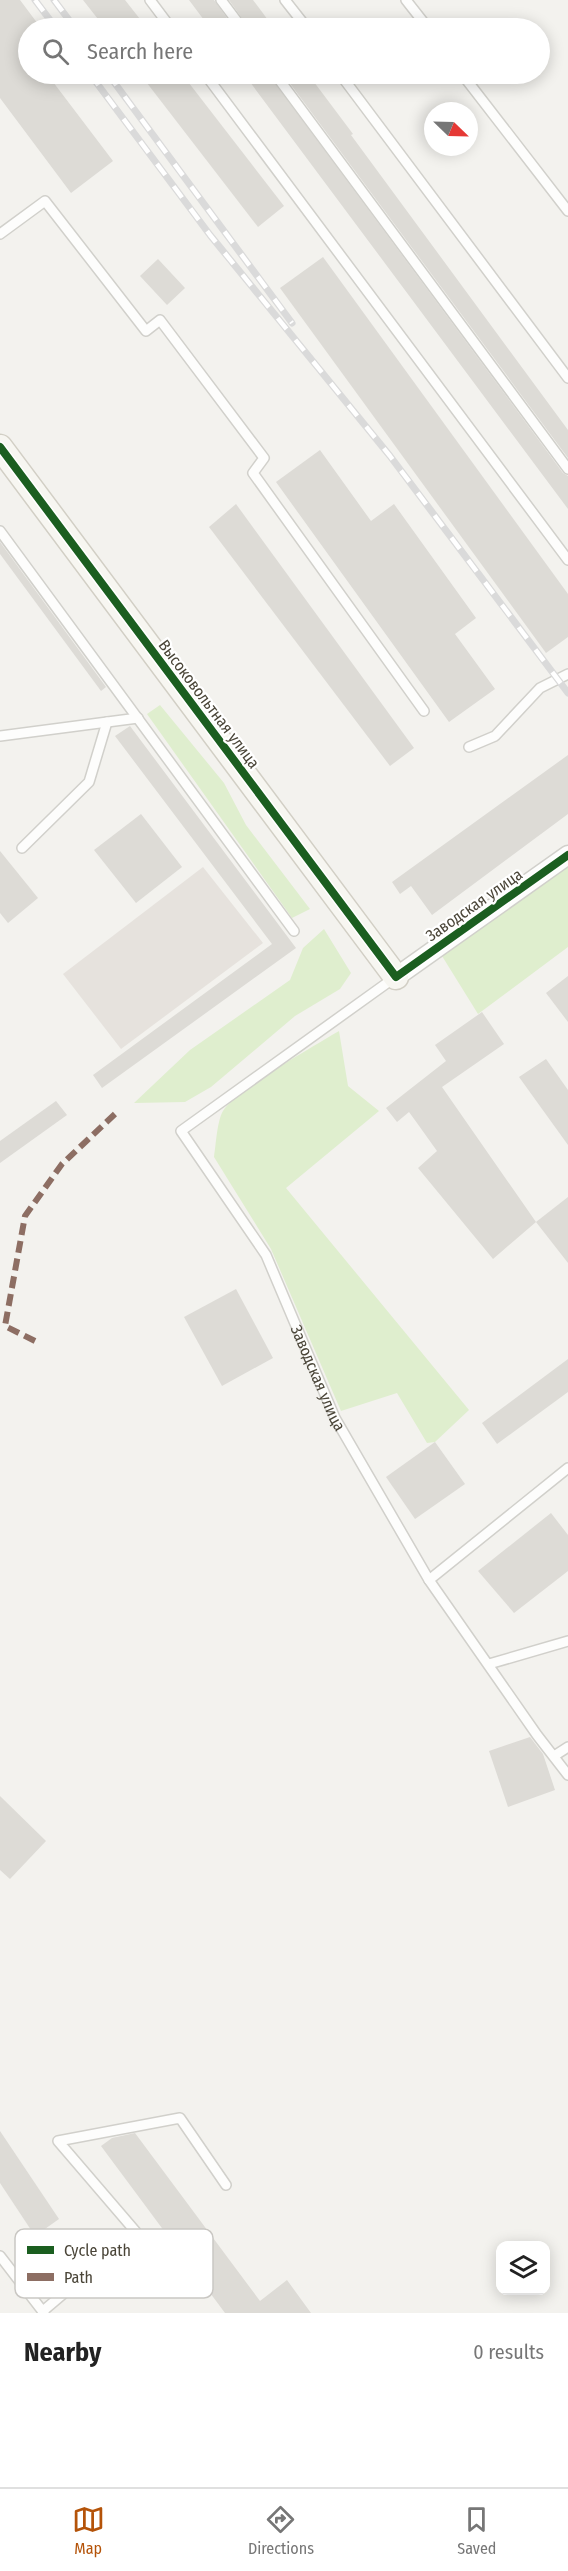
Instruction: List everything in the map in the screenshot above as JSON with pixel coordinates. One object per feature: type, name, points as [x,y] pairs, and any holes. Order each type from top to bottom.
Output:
[{"type":"street","name":"Высоковольтная улица","points":[[0,447],[396,977]]},
{"type":"street","name":"Заводская улица","points":[[396,977],[568,855]]},
{"type":"lane","points":[[150,0],[164,18]]},
{"type":"lane","points":[[221,0],[234,18]]},
{"type":"lane","points":[[285,0],[299,18]]},
{"type":"lane","points":[[406,0],[420,18]]},
{"type":"lane","points":[[212,84],[568,560]]},
{"type":"lane","points":[[282,84],[568,470]]},
{"type":"lane","points":[[348,84],[568,378]]},
{"type":"lane","points":[[470,84],[568,211]]},
{"type":"lane","points":[[0,234],[45,201],[146,331],[160,320],[264,458],[253,473],[424,711]]},
{"type":"lane","points":[[0,531],[294,931]]},
{"type":"lane","points":[[469,747],[495,736],[540,688],[568,674]]},
{"type":"lane","points":[[0,736],[138,718]]},
{"type":"lane","points":[[22,848],[89,782],[107,722]]},
{"type":"lane","name":"Заводская улица","points":[[396,977],[181,1131],[266,1255],[335,1418],[429,1580],[537,1735],[568,1775]]},
{"type":"lane","points":[[429,1580],[568,1468]]},
{"type":"lane","points":[[489,1664],[568,1641]]},
{"type":"lane","points":[[554,1756],[568,1747]]},
{"type":"lane","points":[[133,2229],[58,2141],[180,2118],[226,2185]]},
{"type":"lane","points":[[0,2256],[15,2276]]},
{"type":"lane","points":[[32,2298],[43,2312],[59,2298]]},
{"type":"shaded area","points":[[203,867],[263,943],[121,1049],[63,974]]},
{"type":"green space","points":[[160,705],[224,783],[246,825],[310,909],[292,918],[147,714]]},
{"type":"green space","points":[[568,865],[568,947],[478,1014],[442,956]]},
{"type":"green space","points":[[324,929],[351,973],[340,989],[295,1016],[211,1087],[185,1102],[134,1103],[190,1050],[290,980],[303,948]]},
{"type":"green space","points":[[339,1031],[348,1086],[379,1111],[286,1188],[469,1410],[435,1442],[427,1443],[397,1393],[341,1411],[271,1249],[214,1157],[219,1121],[223,1111],[230,1103],[276,1069]]},
{"type":"building","points":[[0,0],[20,0],[34,18],[18,18],[18,84],[55,84],[113,161],[71,193],[0,98]]},
{"type":"building","points":[[83,0],[125,0],[139,18],[97,18]]},
{"type":"building","points":[[189,0],[214,0],[227,18],[202,18]]},
{"type":"building","points":[[229,0],[253,0],[266,18],[242,18]]},
{"type":"building","points":[[148,84],[190,84],[284,206],[258,227]]},
{"type":"building","points":[[251,84],[275,84],[563,473],[568,476],[568,509]]},
{"type":"building","points":[[290,84],[316,84],[353,134],[351,135],[568,430],[568,458]]},
{"type":"building","points":[[323,257],[568,594],[568,637],[546,653],[280,288]]},
{"type":"building","points":[[158,259],[185,288],[167,305],[140,276]]},
{"type":"building","points":[[320,450],[371,521],[394,504],[476,618],[455,634],[495,689],[449,722],[276,482]]},
{"type":"building","points":[[236,504],[414,748],[390,766],[209,527]]},
{"type":"building","points":[[0,542],[106,687],[101,691],[0,554]]},
{"type":"building","points":[[130,726],[296,948],[102,1088],[93,1075],[272,944],[115,736]]},
{"type":"building","points":[[568,755],[568,814],[432,915],[411,886],[400,894],[392,882]]},
{"type":"building","points":[[141,814],[182,867],[136,903],[94,850]]},
{"type":"building","points":[[0,851],[38,898],[8,923],[0,913]]},
{"type":"building","points":[[568,976],[568,1022],[546,993]]},
{"type":"building","points":[[482,1012],[504,1044],[442,1087],[536,1222],[493,1259],[418,1168],[437,1151],[409,1112],[397,1122],[386,1108],[446,1061],[435,1045]]},
{"type":"building","points":[[546,1059],[568,1090],[568,1145],[519,1077]]},
{"type":"building","points":[[56,1101],[67,1115],[0,1163],[0,1141]]},
{"type":"building","points":[[568,1197],[568,1263],[536,1222]]},
{"type":"building","points":[[236,1289],[273,1358],[222,1386],[184,1317]]},
{"type":"building","points":[[568,1359],[568,1392],[497,1444],[482,1423]]},
{"type":"building","points":[[435,1442],[465,1484],[415,1519],[386,1477]]},
{"type":"building","points":[[551,1513],[568,1535],[568,1571],[514,1613],[478,1571]]},
{"type":"building","points":[[530,1737],[543,1754],[555,1790],[508,1807],[489,1751]]},
{"type":"building","points":[[0,1796],[46,1841],[10,1879],[0,1870]]},
{"type":"building","points":[[0,2131],[59,2219],[45,2229],[30,2229],[0,2183]]},
{"type":"building","points":[[135,2133],[206,2229],[163,2229],[101,2146],[112,2138]]},
{"type":"building","points":[[213,2238],[260,2301],[287,2280],[311,2313],[225,2313],[213,2297]]},
{"type":"railway","points":[[35,0],[48,18]]},
{"type":"railway","points":[[54,0],[68,18]]},
{"type":"railway","points":[[97,84],[210,235],[390,456],[568,693]]},
{"type":"railway","points":[[115,84],[292,323]]},
{"type":"marked path","points":[[35,1341],[5,1326],[25,1216],[62,1164],[116,1113]]},
{"type":"cycle path","points":[[0,447],[396,977],[568,855]]}]
